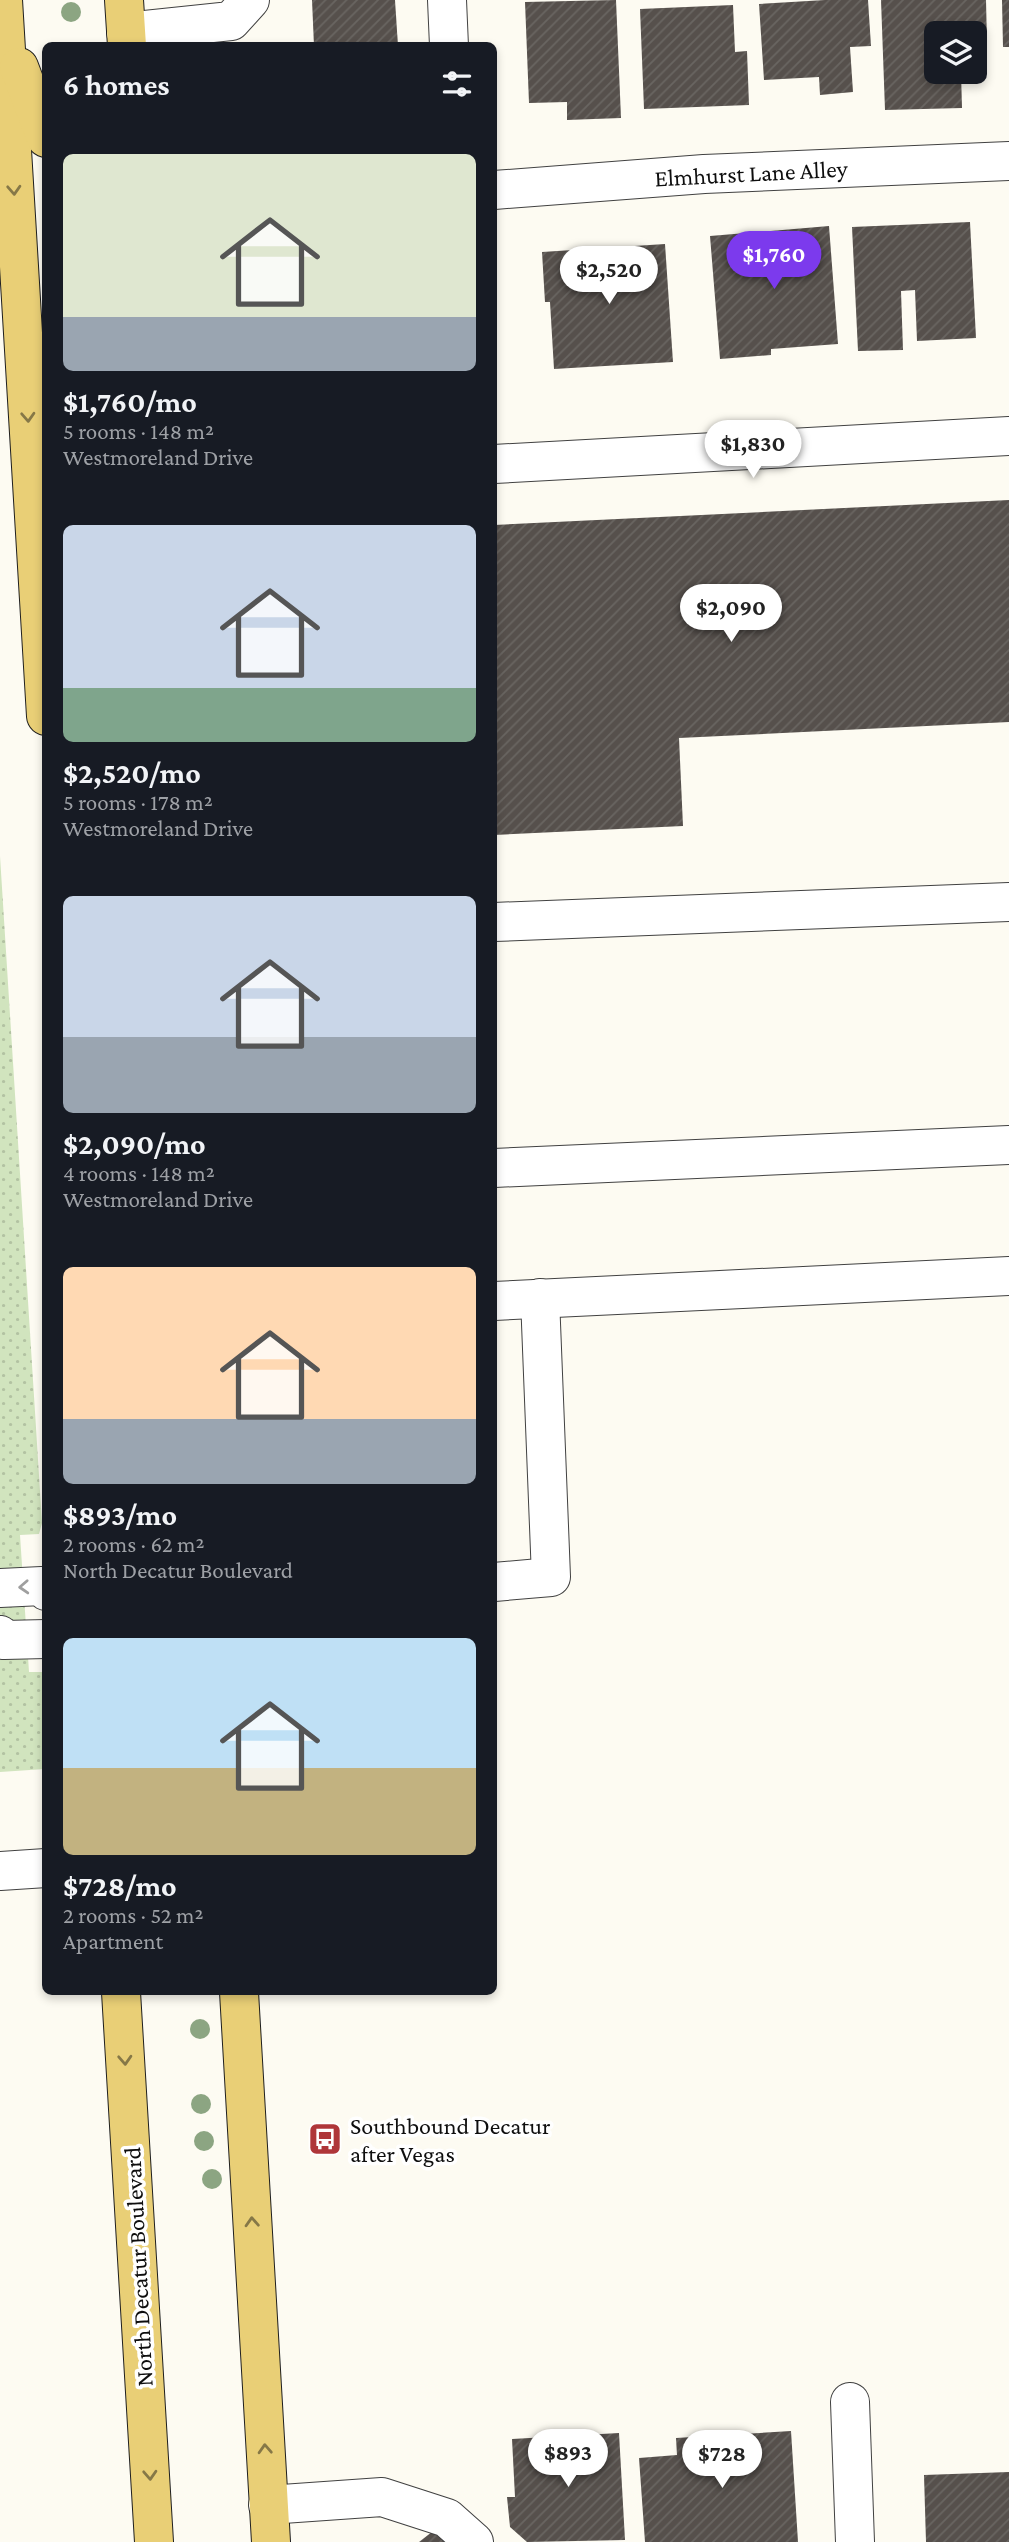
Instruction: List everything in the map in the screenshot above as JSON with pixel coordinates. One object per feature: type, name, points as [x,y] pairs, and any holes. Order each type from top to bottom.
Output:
[{"type":"main road","points":[[4,15],[42,126]]},
{"type":"main road","points":[[4,15],[42,605]]},
{"type":"main road","name":"North Decatur Boulevard","points":[[121,1995],[154,2542]]},
{"type":"main road","points":[[239,1995],[271,2542]]},
{"type":"street","points":[[125,26],[231,21],[250,0]]},
{"type":"street","points":[[447,0],[449,42]]},
{"type":"street","name":"Elmhurst Lane Alley","points":[[497,190],[704,174],[1009,161]]},
{"type":"street","points":[[497,464],[1009,436]]},
{"type":"street","points":[[497,922],[1009,902]]},
{"type":"street","points":[[497,1168],[1009,1145]]},
{"type":"street","points":[[497,1301],[1009,1276]]},
{"type":"street","points":[[497,1582],[551,1577],[540,1298]]},
{"type":"street","points":[[0,1588],[42,1586]]},
{"type":"street","points":[[0,1635],[4,1640],[42,1639]]},
{"type":"street","points":[[0,1871],[42,1868]]},
{"type":"street","points":[[850,2402],[855,2542]]},
{"type":"street","points":[[268,2505],[382,2497],[447,2518],[474,2542]]},
{"type":"green space","points":[[0,856],[42,1523],[39,1534],[20,1535],[29,1672],[42,1672],[42,1769],[0,1772]]},
{"type":"building","points":[[312,0],[395,0],[398,42],[314,42]]},
{"type":"building","points":[[616,0],[621,118],[567,120],[567,102],[529,103],[525,2]]},
{"type":"building","points":[[868,0],[871,46],[850,47],[853,92],[820,95],[819,77],[764,80],[759,4]]},
{"type":"building","points":[[881,0],[986,0],[986,21],[924,21],[924,84],[961,84],[962,108],[885,110]]},
{"type":"building","points":[[1002,0],[1009,0],[1009,47],[1003,47]]},
{"type":"building","points":[[733,5],[735,52],[747,51],[749,105],[644,109],[640,9]]},
{"type":"building","points":[[970,222],[976,338],[917,341],[915,290],[901,291],[903,350],[858,351],[852,227]]},
{"type":"building","points":[[829,226],[838,344],[771,349],[771,355],[720,359],[710,236]]},
{"type":"building","points":[[665,244],[673,362],[554,369],[550,302],[545,302],[542,252]]},
{"type":"building","points":[[1009,500],[1009,722],[679,738],[683,826],[497,835],[497,525]]},
{"type":"building","points":[[791,2431],[798,2542],[645,2542],[639,2458],[677,2455],[676,2438]]},
{"type":"building","points":[[619,2433],[625,2540],[527,2542],[510,2527],[507,2497],[515,2497],[512,2439]]},
{"type":"building","points":[[1009,2472],[1009,2542],[926,2542],[924,2475]]},
{"type":"building","points":[[437,2528],[447,2542],[419,2542]]},
{"type":"place","name":"Southbound Decatur after Vegas","points":[[325,2139]]}]
